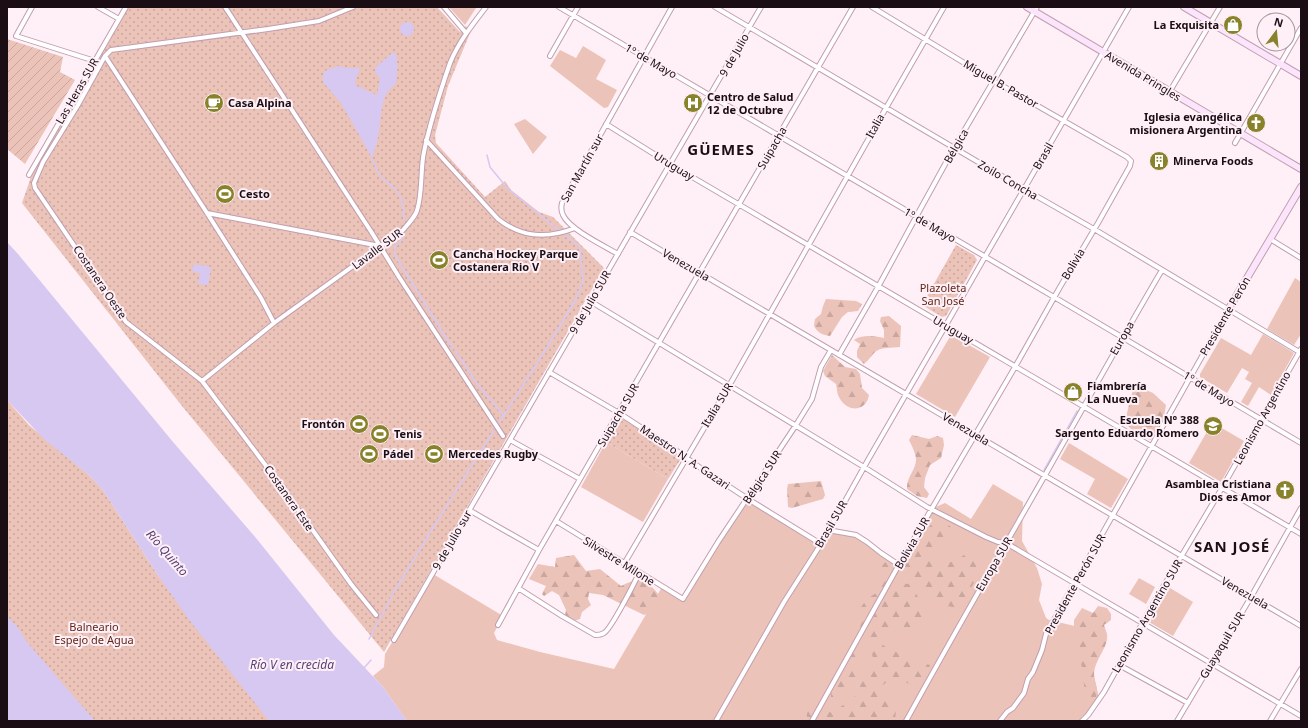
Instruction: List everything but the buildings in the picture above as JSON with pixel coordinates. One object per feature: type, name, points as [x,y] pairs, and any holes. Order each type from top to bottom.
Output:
[{"type":"main road","name":"Avenida Pringles","points":[[1027,7],[1036,9],[1104,52],[1301,168]]},
{"type":"main road","points":[[1184,7],[1301,76]]},
{"type":"main road","name":"Presidente Perón","points":[[1228,310],[1301,187]]},
{"type":"street","points":[[32,7],[16,36],[95,61]]},
{"type":"street","points":[[98,7],[119,19]]},
{"type":"street","name":"Las Heras SUR","points":[[29,175],[126,7]]},
{"type":"street","points":[[225,7],[503,436]]},
{"type":"street","points":[[274,323],[261,298],[105,56],[111,50],[319,21],[353,7]]},
{"type":"street","points":[[444,7],[466,33]]},
{"type":"street","name":"Lavalle SUR","points":[[202,380],[274,323],[403,230],[411,221],[416,212],[426,140],[454,52],[466,33],[486,7]]},
{"type":"street","name":"1º de Mayo","points":[[559,7],[1301,443]]},
{"type":"street","points":[[550,56],[578,7]]},
{"type":"street","name":"San Martín sur","points":[[575,228],[562,214],[562,203],[672,7]]},
{"type":"street","name":"Zoilo Concha","points":[[715,7],[1300,351]]},
{"type":"street","name":"9 de Julio","points":[[670,164],[762,7]]},
{"type":"street","name":"Suipacha","points":[[739,205],[853,7]]},
{"type":"street","name":"Miguel B. Pastor","points":[[872,7],[994,81],[1064,120],[1131,161]]},
{"type":"street","name":"Italia","points":[[808,245],[944,7]]},
{"type":"street","name":"Brasil","points":[[946,326],[984,257],[1129,7]]},
{"type":"street","points":[[1170,91],[1220,7]]},
{"type":"street","name":"Bélgica","points":[[878,286],[954,148],[1036,9]]},
{"type":"street","points":[[1235,143],[1301,28]]},
{"type":"street","name":"Costanera Oeste","points":[[105,56],[78,105],[43,162],[34,183],[35,188],[126,322],[202,380]]},
{"type":"street","name":"Uruguay","points":[[606,124],[739,205],[1301,534]]},
{"type":"street","points":[[426,140],[498,219],[509,227],[529,234],[559,234],[575,228],[618,254]]},
{"type":"street","name":"Bolivia","points":[[1015,367],[1130,166],[1131,161]]},
{"type":"street","name":"9 de Julio SUR","points":[[510,440],[670,164]]},
{"type":"street","name":"Suipacha SUR","points":[[498,625],[539,550],[739,205]]},
{"type":"street","points":[[207,213],[380,246]]},
{"type":"street","name":"Venezuela","points":[[630,232],[1301,626]]},
{"type":"street","points":[[1270,239],[1301,258]]},
{"type":"street","name":"Italia SUR","points":[[624,564],[808,245]]},
{"type":"street","name":"Europa","points":[[1084,407],[1162,270]]},
{"type":"street","points":[[839,355],[878,286]]},
{"type":"street","points":[[590,301],[729,384],[931,509],[986,537],[998,542],[1006,543],[1301,716]]},
{"type":"street","name":"Presidente Perón","points":[[1152,447],[1228,310]]},
{"type":"street","name":"Brasil SUR","points":[[716,721],[946,326]]},
{"type":"street","name":"Bélgica SUR","points":[[683,599],[718,542],[748,499],[812,399],[821,367],[831,350]]},
{"type":"street","name":"Leonismo Argentino","points":[[1222,488],[1300,351]]},
{"type":"street","name":"Bolivia SUR","points":[[812,721],[931,509],[1015,367]]},
{"type":"street","name":"Maestro N. A. Gazari","points":[[549,372],[619,413],[748,499],[820,544]]},
{"type":"street","name":"Costanera Este","points":[[202,380],[282,487],[351,584],[376,615]]},
{"type":"street","name":"Europa SUR","points":[[906,721],[972,601],[1084,407]]},
{"type":"street","points":[[510,440],[580,479]]},
{"type":"street","name":"9 de Julio sur","points":[[394,640],[510,440]]},
{"type":"street","name":"Presidente Perón SUR","points":[[1000,721],[1007,712],[1013,708],[1024,693],[1028,679],[1033,672],[1042,650],[1046,634],[1152,447]]},
{"type":"street","name":"Leonismo Argentino SUR","points":[[1082,721],[1104,692],[1222,488]]},
{"type":"street","name":"Guayaquil SUR","points":[[1177,721],[1212,664],[1301,508]]},
{"type":"street","points":[[469,510],[539,550]]},
{"type":"street","name":"Silvestre Milone","points":[[556,521],[683,599]]},
{"type":"street","points":[[828,530],[856,536],[868,542],[881,554],[899,565]]},
{"type":"street","points":[[518,588],[562,616],[595,635],[599,635],[605,633],[640,573]]},
{"type":"street","points":[[1119,665],[1188,703]]},
{"type":"street","points":[[1270,721],[1301,669]]},
{"type":"green space","points":[[129,7],[437,7],[460,32],[466,26],[470,33],[448,86],[435,135],[436,143],[485,197],[505,181],[511,190],[539,212],[553,217],[604,268],[384,652],[182,406],[22,203],[31,177]]},
{"type":"green space","points":[[449,7],[475,7],[476,8],[465,25]]},
{"type":"green space","points":[[7,39],[63,57],[60,72],[75,80],[25,164],[7,149]]},
{"type":"green space","points":[[583,46],[606,60],[596,79],[617,90],[608,107],[604,108],[550,66],[560,50],[576,58]]},
{"type":"green space","points":[[525,119],[547,137],[533,154],[514,124]]},
{"type":"green space","name":"Plazoleta San José","points":[[956,245],[974,255],[977,260],[946,316],[942,317],[922,305]]},
{"type":"green space","points":[[1295,278],[1301,282],[1301,334],[1294,345],[1267,329]]},
{"type":"green space","points":[[826,299],[856,301],[862,304],[858,311],[848,312],[842,317],[830,336],[820,333],[814,326],[815,319],[821,314]]},
{"type":"green space","points":[[889,316],[901,326],[900,347],[883,348],[877,350],[864,364],[857,357],[857,351],[860,344],[854,340],[865,336],[884,338],[884,330],[880,321],[881,317]]},
{"type":"green space","points":[[1263,334],[1294,353],[1271,395],[1259,387],[1248,406],[1241,402],[1252,383],[1245,379],[1249,372],[1242,368],[1227,393],[1200,377],[1200,374],[1221,338],[1251,355]]},
{"type":"green space","points":[[951,335],[990,357],[955,417],[916,394]]},
{"type":"green space","points":[[832,355],[845,367],[856,369],[860,374],[862,388],[869,395],[864,405],[856,408],[846,406],[839,397],[836,384],[825,376],[823,371]]},
{"type":"green space","points":[[1135,385],[1153,393],[1166,405],[1160,430],[1154,438],[1150,440],[1131,429],[1125,422]]},
{"type":"green space","name":"Balneario Espejo de Agua","points":[[7,400],[29,425],[89,475],[103,490],[157,574],[270,721],[7,721]]},
{"type":"green space","points":[[620,417],[682,457],[668,479],[606,442]]},
{"type":"green space","points":[[1220,427],[1244,441],[1221,482],[1189,463],[1208,430],[1216,435]]},
{"type":"green space","points":[[912,435],[929,439],[937,436],[943,438],[944,445],[941,458],[930,465],[925,478],[924,487],[929,494],[927,498],[917,496],[907,489],[908,481],[916,462],[915,454],[909,440]]},
{"type":"green space","points":[[606,442],[668,479],[643,522],[581,487]]},
{"type":"green space","points":[[1069,443],[1128,479],[1111,508],[1087,494],[1095,479],[1060,459]]},
{"type":"green space","points":[[821,481],[825,495],[823,499],[792,508],[788,507],[788,484]]},
{"type":"green space","points":[[993,484],[1023,502],[1022,541],[1037,568],[1042,584],[1039,600],[1046,618],[1079,627],[1085,637],[1099,698],[1086,716],[1082,716],[1087,721],[407,721],[383,687],[373,676],[384,667],[385,654],[433,574],[503,616],[494,633],[497,640],[540,652],[614,669],[662,587],[683,599],[748,499],[820,543],[828,530],[856,535],[899,565],[931,509],[945,503],[971,519]]},
{"type":"green space","points":[[939,520],[953,528],[952,532],[936,556],[939,560],[948,563],[971,550],[979,552],[983,566],[966,597],[961,610],[949,606],[943,610],[939,609],[937,600],[913,578],[897,574],[887,579],[887,581],[910,584],[917,595],[924,618],[915,625],[899,631],[883,633],[878,637],[884,646],[912,660],[930,665],[927,675],[916,685],[894,680],[879,688],[896,709],[895,721],[808,721],[808,712],[813,705],[832,713],[859,692],[863,670],[874,662],[860,625],[860,609],[866,601],[876,593],[882,566],[885,563],[890,562],[897,566],[926,530]]},
{"type":"green space","points":[[574,555],[586,571],[600,569],[621,586],[634,581],[644,581],[648,583],[660,597],[651,612],[644,615],[603,595],[589,593],[588,599],[591,605],[582,612],[580,619],[574,621],[565,615],[566,610],[559,595],[552,591],[544,596],[542,594],[546,586],[529,579],[538,564],[555,567],[556,558]]},
{"type":"green space","points":[[1139,578],[1155,587],[1146,604],[1129,594]]},
{"type":"green space","points":[[1170,588],[1193,602],[1173,636],[1149,622]]},
{"type":"green space","points":[[1098,606],[1107,608],[1111,614],[1111,620],[1104,625],[1107,634],[1106,644],[1094,673],[1097,692],[1095,700],[1085,692],[1079,647],[1074,631],[1074,620],[1082,608],[1093,613]]},
{"type":"green space","points":[[853,653],[855,653],[856,657],[856,683],[845,692],[831,697],[831,692]]},
{"type":"water","points":[[407,22],[412,24],[414,29],[412,34],[407,36],[402,34],[400,29],[402,24]]},
{"type":"water","points":[[392,53],[396,53],[397,57],[396,81],[395,85],[390,89],[384,99],[382,105],[378,138],[372,158],[341,103],[323,82],[323,76],[325,71],[338,66],[360,68],[355,82],[357,86],[377,95],[380,79],[375,71],[375,68]]},
{"type":"water","name":"Río V en crecida","points":[[7,242],[173,442],[256,538],[334,635],[383,687],[407,721],[270,721],[266,717],[190,621],[157,574],[103,490],[89,475],[45,440],[7,400]]},
{"type":"water","points":[[194,264],[211,267],[208,285],[198,284],[200,273],[192,272]]},
{"type":"water","points":[[7,616],[19,629],[26,641],[95,721],[7,721]]},
{"type":"waterway","points":[[487,155],[490,167],[508,189],[560,231]]},
{"type":"waterway","points":[[372,158],[380,176],[397,191],[403,207],[404,220]]},
{"type":"waterway","points":[[404,234],[401,241],[394,248],[396,257],[452,347]]},
{"type":"waterway","points":[[499,423],[576,299],[583,281],[580,247],[563,234]]},
{"type":"waterway","points":[[455,350],[476,382],[504,416]]},
{"type":"waterway","points":[[1044,470],[1077,411]]},
{"type":"waterway","points":[[369,639],[394,592],[494,430]]},
{"type":"waterway","points":[[1006,539],[1039,481]]},
{"type":"waterway","points":[[364,668],[371,660]]},
{"type":"place","name":"La Exquisita","points":[[1233,25]]},
{"type":"place","name":"Casa Alpina","points":[[214,103]]},
{"type":"place","name":"Centro de Salud 12 de Octubre","points":[[693,103]]},
{"type":"place","name":"Iglesia evangélica misionera Argentina","points":[[1256,123]]},
{"type":"place","name":"Minerva Foods","points":[[1159,161]]},
{"type":"place","name":"Cesto","points":[[225,194]]},
{"type":"place","name":"Cancha Hockey Parque Costanera Rio V","points":[[439,260]]},
{"type":"place","name":"Fiambrería La Nueva","points":[[1073,392]]},
{"type":"place","name":"Frontón","points":[[359,424]]},
{"type":"place","name":"Escuela N° 388 Sargento Eduardo Romero","points":[[1213,426]]},
{"type":"place","name":"Tenis","points":[[380,434]]},
{"type":"place","name":"Pádel","points":[[369,454]]},
{"type":"place","name":"Mercedes Rugby","points":[[434,454]]},
{"type":"place","name":"Asamblea Cristiana Dios es Amor","points":[[1285,490]]},
{"type":"district","name":"GÜEMES","points":[[721,150]]},
{"type":"district","name":"SAN JOSÉ","points":[[1232,547]]},
{"type":"water label","name":"Río Quinto","points":[[167,553]]}]
